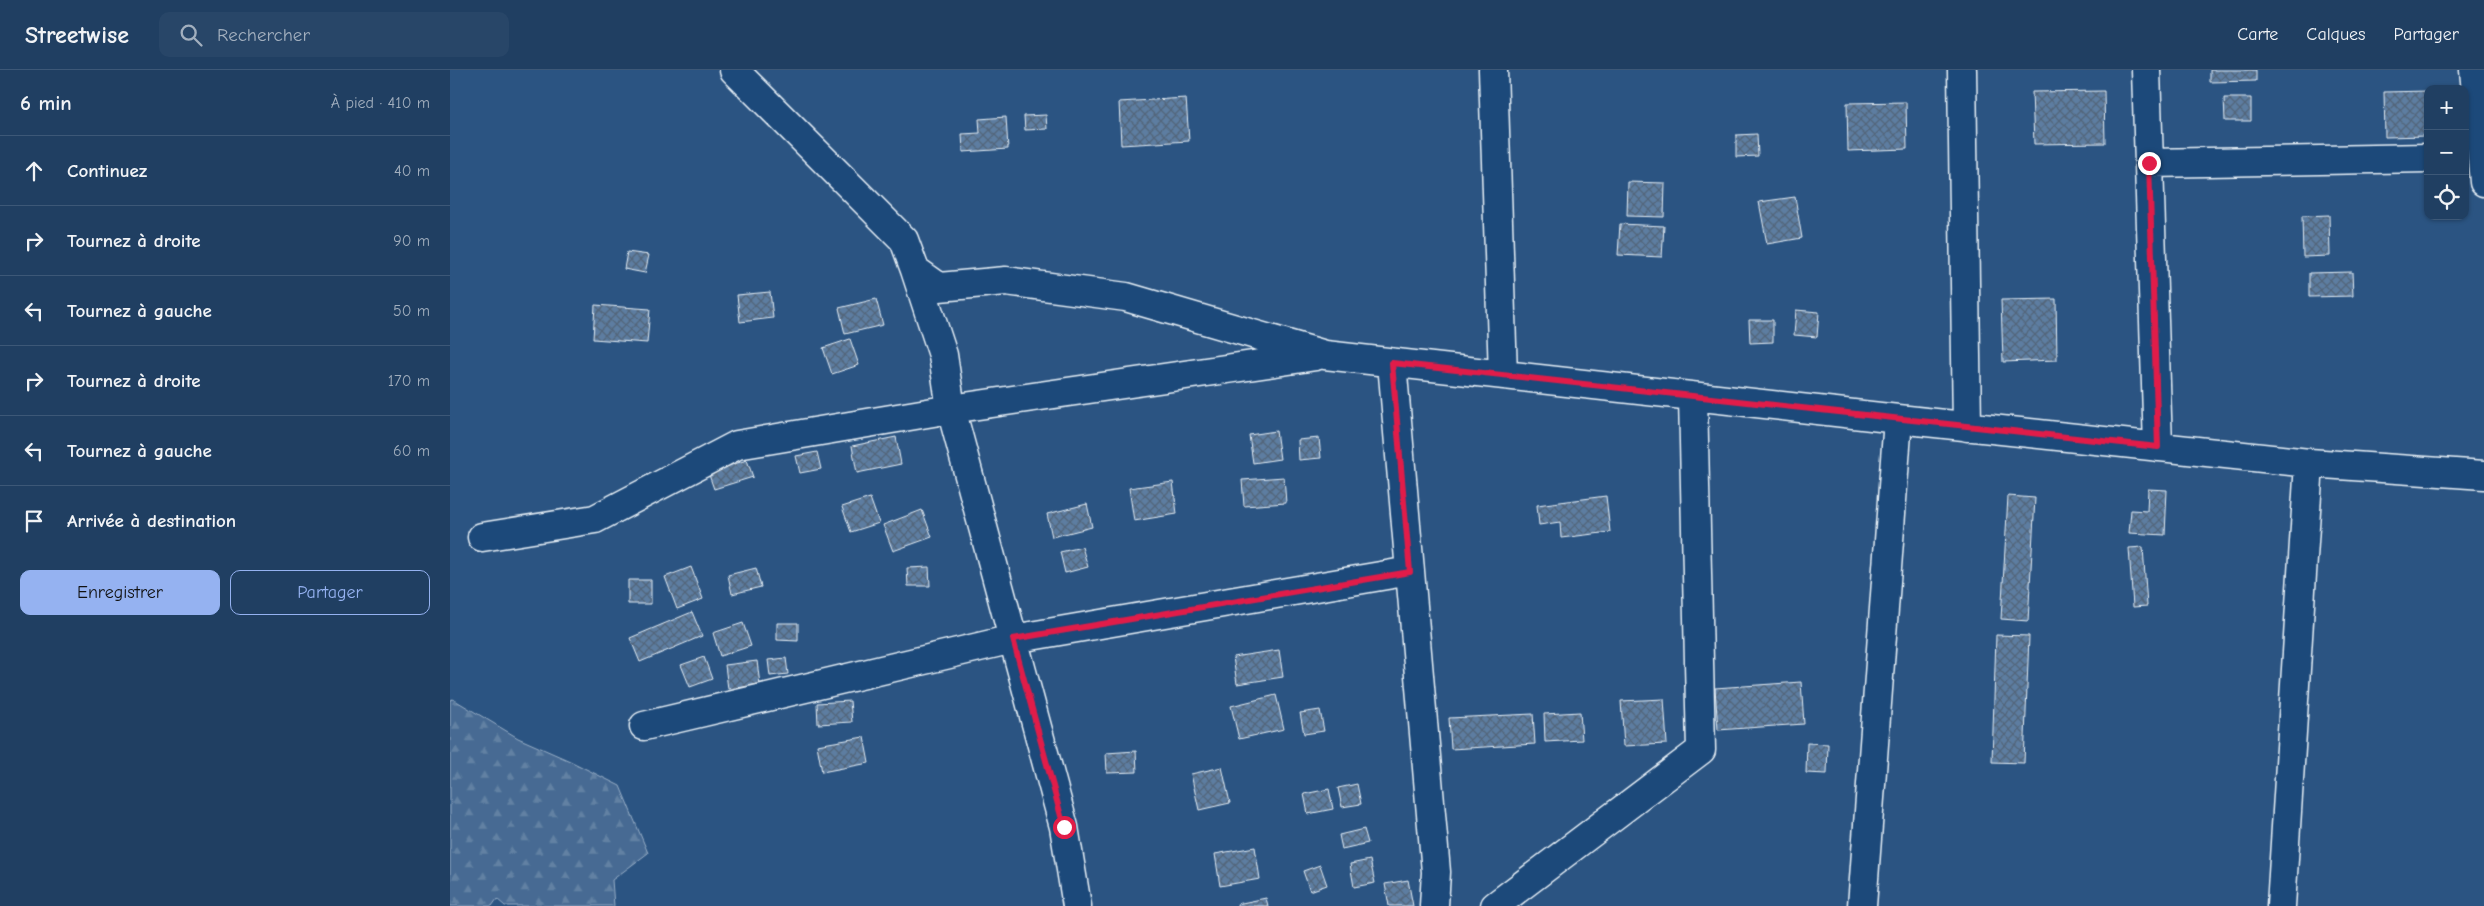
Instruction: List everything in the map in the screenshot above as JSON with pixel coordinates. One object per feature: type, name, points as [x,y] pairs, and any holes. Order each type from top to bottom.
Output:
[{"type":"street","points":[[734,70],[904,240],[943,355],[951,409],[1064,827],[1077,906]]},
{"type":"street","points":[[1493,70],[1503,375]]},
{"type":"street","points":[[1962,70],[1967,427]]},
{"type":"street","points":[[2146,70],[2158,447]]},
{"type":"street","points":[[2474,70],[2479,164]]},
{"type":"street","points":[[2149,163],[2424,158]]},
{"type":"street","points":[[915,270],[939,287],[1006,281],[1126,297],[1324,355],[1898,420],[2309,463],[2484,475]]},
{"type":"street","points":[[482,537],[595,519],[737,445],[951,409],[1324,355]]},
{"type":"street","points":[[1392,363],[1436,872],[1434,906]]},
{"type":"street","points":[[1495,906],[1701,750],[1693,397]]},
{"type":"street","points":[[1862,906],[1898,420]]},
{"type":"street","points":[[2281,906],[2309,463]]},
{"type":"street","points":[[644,726],[1013,639],[1410,572]]},
{"type":"green space","points":[[453,699],[518,738],[620,786],[648,853],[612,880],[614,906],[505,906],[497,899],[492,906],[450,906],[450,700]]},
{"type":"building","points":[[2210,70],[2256,70],[2256,81],[2210,82]]},
{"type":"building","points":[[2104,91],[2105,143],[2034,144],[2032,92]]},
{"type":"building","points":[[2424,91],[2424,136],[2385,137],[2384,92]]},
{"type":"building","points":[[1186,98],[1189,141],[1121,145],[1119,102]]},
{"type":"building","points":[[2224,98],[2251,98],[2251,121],[2225,121]]},
{"type":"building","points":[[1906,102],[1907,149],[1848,151],[1847,103]]},
{"type":"building","points":[[1046,115],[1047,129],[1025,130],[1024,116]]},
{"type":"building","points":[[1006,117],[1008,149],[963,152],[962,134],[980,133],[979,119]]},
{"type":"building","points":[[1757,134],[1758,156],[1736,157],[1736,135]]},
{"type":"building","points":[[1628,182],[1665,183],[1664,217],[1627,216]]},
{"type":"building","points":[[1795,197],[1802,238],[1767,244],[1759,202]]},
{"type":"building","points":[[2329,215],[2330,256],[2303,257],[2302,216]]},
{"type":"building","points":[[1620,224],[1664,226],[1662,257],[1618,255]]},
{"type":"building","points":[[627,252],[649,255],[645,273],[624,269]]},
{"type":"building","points":[[2352,272],[2353,296],[2309,297],[2309,273]]},
{"type":"building","points":[[770,292],[773,318],[740,322],[737,295]]},
{"type":"building","points":[[876,299],[883,325],[845,334],[839,308]]},
{"type":"building","points":[[2056,299],[2057,360],[2003,362],[2001,300]]},
{"type":"building","points":[[595,305],[650,309],[647,343],[593,339]]},
{"type":"building","points":[[1796,310],[1819,312],[1817,337],[1794,335]]},
{"type":"building","points":[[1749,320],[1773,320],[1773,342],[1750,343]]},
{"type":"building","points":[[850,339],[859,365],[832,374],[823,348]]},
{"type":"building","points":[[1276,431],[1280,459],[1253,463],[1249,435]]},
{"type":"building","points":[[896,437],[901,464],[857,473],[852,446]]},
{"type":"building","points":[[1319,438],[1321,458],[1299,460],[1298,440]]},
{"type":"building","points":[[817,452],[821,469],[800,473],[796,456]]},
{"type":"building","points":[[747,460],[753,477],[714,489],[708,472]]},
{"type":"building","points":[[1284,477],[1286,503],[1244,506],[1242,480]]},
{"type":"building","points":[[1173,482],[1177,514],[1134,521],[1129,488]]},
{"type":"building","points":[[2148,489],[2167,490],[2165,535],[2129,533],[2131,510],[2147,511]]},
{"type":"building","points":[[1606,496],[1610,532],[1561,538],[1560,522],[1539,525],[1537,505]]},
{"type":"building","points":[[2008,496],[2035,498],[2028,621],[2001,619]]},
{"type":"building","points":[[870,498],[879,523],[851,532],[842,507]]},
{"type":"building","points":[[1087,504],[1092,527],[1052,537],[1047,514]]},
{"type":"building","points":[[922,510],[932,537],[893,551],[883,525]]},
{"type":"building","points":[[1082,547],[1088,567],[1065,573],[1060,552]]},
{"type":"building","points":[[2143,547],[2147,606],[2133,607],[2129,548]]},
{"type":"building","points":[[691,567],[703,599],[677,609],[665,577]]},
{"type":"building","points":[[929,567],[930,586],[908,586],[907,568]]},
{"type":"building","points":[[756,568],[761,587],[732,594],[728,575]]},
{"type":"building","points":[[628,580],[651,580],[651,604],[628,604]]},
{"type":"building","points":[[692,612],[702,636],[640,662],[630,638]]},
{"type":"building","points":[[743,623],[751,646],[720,656],[713,633]]},
{"type":"building","points":[[777,623],[798,623],[798,641],[777,640]]},
{"type":"building","points":[[1996,635],[2029,636],[2024,763],[1992,762]]},
{"type":"building","points":[[1279,650],[1283,677],[1237,684],[1233,657]]},
{"type":"building","points":[[704,657],[712,679],[690,687],[681,665]]},
{"type":"building","points":[[786,658],[788,674],[770,676],[768,660]]},
{"type":"building","points":[[757,661],[760,685],[728,689],[725,665]]},
{"type":"building","points":[[1801,682],[1804,724],[1718,730],[1715,688]]},
{"type":"building","points":[[1276,695],[1284,729],[1239,739],[1231,706]]},
{"type":"building","points":[[1664,699],[1667,744],[1624,746],[1621,701]]},
{"type":"building","points":[[850,701],[852,722],[818,724],[817,703]]},
{"type":"building","points":[[1320,710],[1324,731],[1304,734],[1300,713]]},
{"type":"building","points":[[1580,712],[1582,740],[1545,742],[1544,714]]},
{"type":"building","points":[[1533,714],[1535,744],[1451,749],[1449,718]]},
{"type":"building","points":[[864,737],[869,763],[822,772],[817,745]]},
{"type":"building","points":[[1807,743],[1828,744],[1827,774],[1806,773]]},
{"type":"building","points":[[1136,751],[1137,772],[1107,773],[1106,753]]},
{"type":"building","points":[[1222,767],[1230,803],[1199,810],[1191,774]]},
{"type":"building","points":[[1357,784],[1361,804],[1342,807],[1338,788]]},
{"type":"building","points":[[1329,789],[1333,809],[1308,814],[1304,794]]},
{"type":"building","points":[[1364,829],[1368,843],[1342,849],[1339,835]]},
{"type":"building","points":[[1255,847],[1260,879],[1220,886],[1215,854]]},
{"type":"building","points":[[1370,860],[1375,883],[1354,887],[1350,864]]},
{"type":"building","points":[[1320,865],[1327,885],[1310,891],[1303,871]]},
{"type":"building","points":[[1408,880],[1413,906],[1389,906],[1385,884]]},
{"type":"building","points":[[1266,898],[1268,906],[1237,906],[1237,904]]},
{"type":"route","points":[[1064,827],[1013,639],[1410,572],[1392,363],[1898,420],[2158,447],[2149,163]]}]
